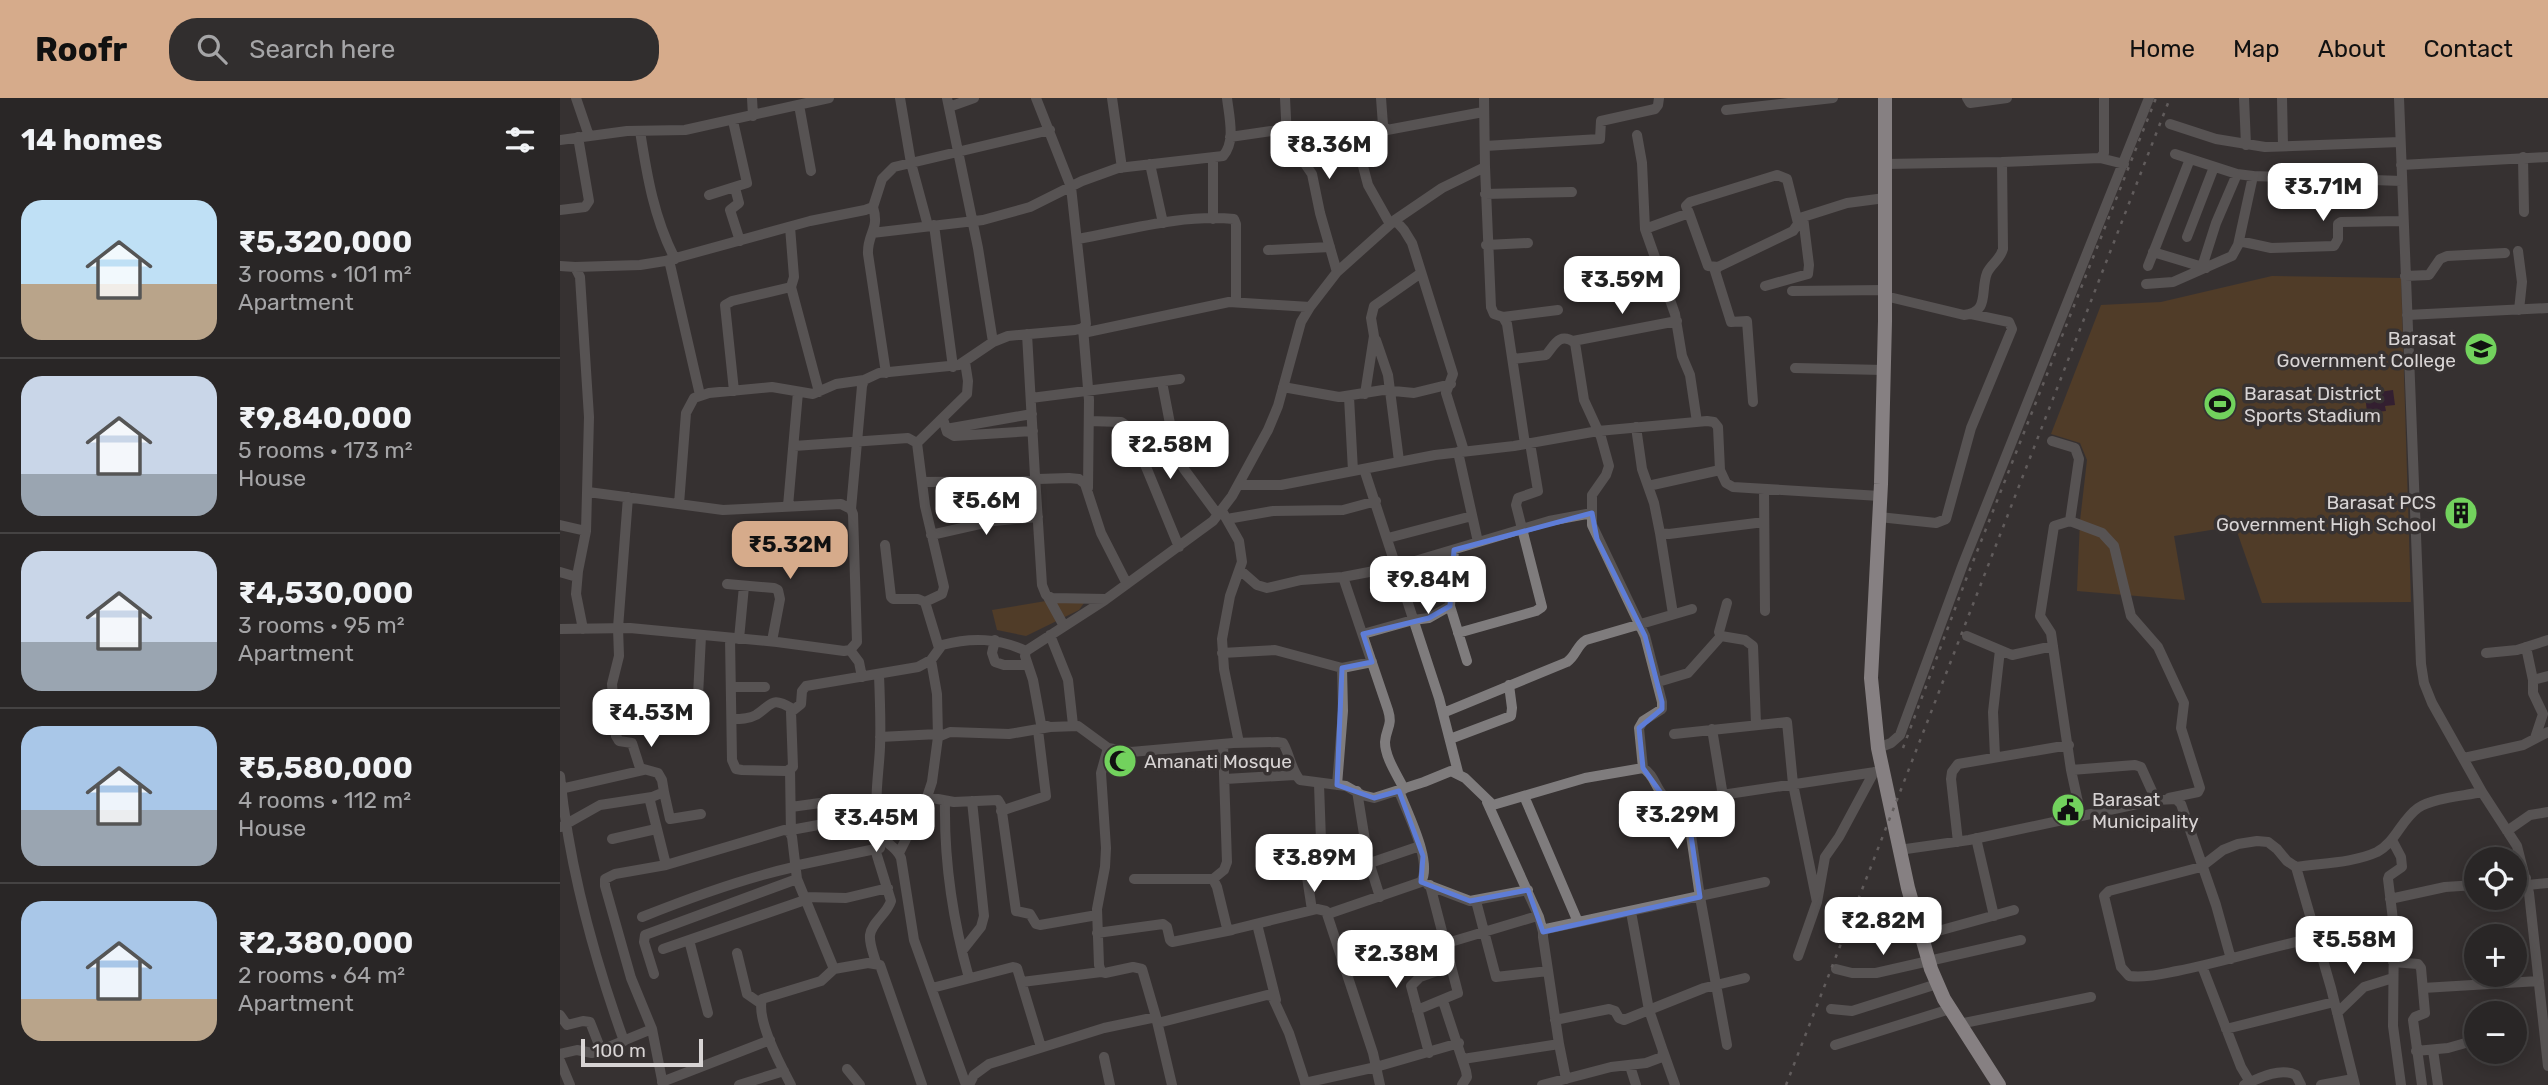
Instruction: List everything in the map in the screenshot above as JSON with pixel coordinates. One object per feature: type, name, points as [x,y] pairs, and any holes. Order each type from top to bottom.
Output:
[{"type":"highway","points":[[1885,98],[1885,293],[1880,496],[1871,678],[1878,772],[1895,818],[1899,850],[1928,961],[1950,1009],[1995,1084]]},
{"type":"street","points":[[560,210],[584,207],[589,201],[584,137],[576,98]]},
{"type":"street","points":[[752,98],[753,116]]},
{"type":"street","points":[[560,140],[640,131],[685,130],[829,98]]},
{"type":"street","points":[[900,98],[911,163],[931,225],[953,367]]},
{"type":"street","points":[[974,98],[948,103],[973,222],[993,342]]},
{"type":"street","points":[[1037,98],[1071,187],[1078,239],[1087,318],[1083,330],[1089,421],[1088,491],[1101,533],[1127,584]]},
{"type":"street","points":[[1112,98],[1122,168]]},
{"type":"street","points":[[872,233],[973,222],[1030,206],[1096,175],[1122,168],[1223,156],[1228,150],[1230,137],[1227,98]]},
{"type":"street","points":[[1285,98],[1285,129],[1291,147],[1312,174],[1337,272]]},
{"type":"street","points":[[1381,98],[1383,125],[1387,130],[1483,112]]},
{"type":"street","points":[[1483,98],[1490,307],[1494,314],[1503,317],[1558,310]]},
{"type":"street","points":[[1485,146],[1600,139],[1601,121],[1655,110],[1659,98]]},
{"type":"street","points":[[1726,110],[1833,98]]},
{"type":"street","points":[[1967,98],[1970,103],[2007,98]]},
{"type":"street","points":[[2100,158],[2104,153],[2104,98]]},
{"type":"street","points":[[1878,748],[1891,743],[1900,735],[1968,551],[2149,98]]},
{"type":"street","points":[[2244,98],[2246,145]]},
{"type":"street","points":[[2282,98],[2283,146]]},
{"type":"street","points":[[2399,98],[2421,664],[2424,683],[2432,703],[2482,792],[2517,847]]},
{"type":"street","points":[[799,105],[811,171]]},
{"type":"street","points":[[709,195],[745,185],[747,181],[733,121]]},
{"type":"street","points":[[2170,124],[2246,145],[2400,142]]},
{"type":"street","points":[[1230,137],[1285,129]]},
{"type":"street","points":[[886,373],[868,246],[877,221],[873,207],[886,173],[894,167],[1050,130]]},
{"type":"street","points":[[640,131],[652,200],[672,260],[701,395]]},
{"type":"street","points":[[1637,135],[1642,163],[1645,229],[1667,286],[1682,356],[1690,375],[1697,422]]},
{"type":"street","points":[[1355,136],[1371,193],[1392,222],[1408,235],[1453,374],[1447,393],[1478,542]]},
{"type":"street","points":[[2175,155],[2237,174],[2253,176],[2402,181]]},
{"type":"street","points":[[2401,165],[2548,157]]},
{"type":"street","points":[[1213,158],[1213,219]]},
{"type":"street","points":[[1885,164],[2100,158],[2124,164]]},
{"type":"street","points":[[2523,158],[2524,212]]},
{"type":"street","points":[[2148,266],[2190,159]]},
{"type":"street","points":[[1971,314],[1982,304],[1986,275],[2001,257],[2003,249],[2002,162]]},
{"type":"street","points":[[1150,164],[1163,223]]},
{"type":"street","points":[[1026,651],[1105,600],[1223,515],[1268,430],[1301,322],[1310,307],[1337,272],[1392,222],[1442,188],[1485,167]]},
{"type":"street","points":[[2187,237],[2214,167]]},
{"type":"street","points":[[2204,267],[2216,223],[2237,174]]},
{"type":"street","points":[[1765,286],[1808,274],[1801,220],[1787,179],[1777,175],[1690,201],[1686,206],[1708,266],[1718,267],[1788,233],[1801,220],[1847,202],[1885,198]]},
{"type":"street","points":[[2146,284],[2173,282],[2232,256],[2239,241],[2253,176]]},
{"type":"street","points":[[735,188],[739,203],[731,208],[730,212],[740,241]]},
{"type":"street","points":[[1485,194],[1572,192]]},
{"type":"street","points":[[560,266],[640,265],[672,260],[873,207]]},
{"type":"street","points":[[1645,229],[1689,213]]},
{"type":"street","points":[[1078,239],[1163,223],[1231,218],[1235,221],[1236,302]]},
{"type":"street","points":[[2239,241],[2271,248],[2334,246],[2338,224],[2341,222],[2403,221]]},
{"type":"street","points":[[790,227],[794,277],[791,287],[819,392]]},
{"type":"street","points":[[1486,245],[1528,243]]},
{"type":"street","points":[[1269,250],[1330,247]]},
{"type":"street","points":[[2518,251],[2522,282],[2519,310]]},
{"type":"street","points":[[2153,252],[2204,267]]},
{"type":"street","points":[[2406,276],[2429,275],[2440,259],[2447,256],[2505,253]]},
{"type":"street","points":[[575,267],[580,277],[589,417],[586,531],[576,594],[583,629]]},
{"type":"street","points":[[1718,267],[1715,271],[1731,322],[1747,321],[1753,402]]},
{"type":"street","points":[[1399,461],[1388,375],[1374,336],[1371,318],[1374,306],[1421,273]]},
{"type":"street","points":[[734,391],[725,305],[791,287]]},
{"type":"street","points":[[1793,291],[1885,293],[1964,314],[2009,322],[2012,330],[1971,428],[1946,519],[1936,523],[1879,517]]},
{"type":"street","points":[[560,629],[618,628],[844,651],[850,649],[857,642],[851,509],[862,386],[870,375],[953,367],[965,362],[993,342],[1008,336],[1083,330],[1236,302],[1310,307]]},
{"type":"street","points":[[2407,314],[2548,308]]},
{"type":"street","points":[[1458,633],[1542,607],[1516,501],[1518,498],[1535,494],[1538,487],[1507,324],[1503,317]]},
{"type":"street","points":[[1513,359],[1546,355],[1554,342],[1573,341],[1676,321]]},
{"type":"street","points":[[1027,334],[1042,585],[1064,626]]},
{"type":"street","points":[[1365,394],[1374,336]]},
{"type":"street","points":[[1573,341],[1584,400],[1598,431],[1609,466],[1606,475],[1593,490],[1592,525],[1640,622],[1658,682],[1662,709],[1643,721],[1639,728],[1643,768]]},
{"type":"street","points":[[917,443],[944,424],[967,394],[965,362]]},
{"type":"street","points":[[1795,368],[1883,370]]},
{"type":"street","points":[[1031,398],[1181,379]]},
{"type":"street","points":[[679,504],[686,413],[690,402],[701,395],[772,387],[806,394],[819,392],[846,381],[864,380]]},
{"type":"street","points":[[1162,382],[1179,462],[1223,515],[1239,541],[1241,571],[1230,596],[1222,639],[1222,653],[1239,743]]},
{"type":"street","points":[[1283,387],[1349,397],[1389,390],[1414,393],[1451,384]]},
{"type":"street","points":[[788,506],[798,392]]},
{"type":"street","points":[[1349,397],[1353,471]]},
{"type":"street","points":[[944,424],[1032,414]]},
{"type":"street","points":[[1089,421],[1121,422],[1130,428],[1180,547]]},
{"type":"street","points":[[1238,485],[1281,485],[1399,461],[1528,444],[1598,431],[1714,422],[1718,427],[1720,470],[1726,483],[1733,487],[1880,496]]},
{"type":"street","points":[[944,424],[950,435],[954,436],[1033,432]]},
{"type":"street","points":[[1636,427],[1642,469],[1660,533],[1673,614]]},
{"type":"street","points":[[1133,435],[1171,428]]},
{"type":"street","points":[[794,446],[908,438],[917,443]]},
{"type":"street","points":[[2052,441],[2075,448],[2078,452],[2070,521]]},
{"type":"street","points":[[885,545],[893,599],[925,602],[944,591],[931,535],[917,443]]},
{"type":"street","points":[[1364,469],[1443,713],[1458,772],[1493,805],[1585,778],[1643,768],[1648,771],[1666,800],[1685,802],[1878,772]]},
{"type":"street","points":[[1648,486],[1720,470]]},
{"type":"street","points":[[922,482],[1079,479],[1088,491]]},
{"type":"street","points":[[985,522],[986,482]]},
{"type":"street","points":[[1764,489],[1765,611]]},
{"type":"street","points":[[588,492],[723,510],[841,504],[851,509]]},
{"type":"street","points":[[628,497],[618,628],[619,656],[612,684],[613,702],[617,738],[619,741],[632,743],[639,765],[644,770]]},
{"type":"street","points":[[1223,515],[1343,510],[1376,501]]},
{"type":"street","points":[[1241,571],[1267,589],[1301,580],[1343,577],[1395,567],[1523,528],[1591,513]]},
{"type":"street","points":[[1388,538],[1472,516]]},
{"type":"street","points":[[931,535],[985,522],[1038,517]]},
{"type":"street","points":[[1899,850],[1958,842],[2198,792],[2200,788],[2181,728],[2184,703],[2158,648],[2131,616],[2115,546],[2102,533],[2070,521],[2054,526],[2040,616],[2051,633],[2071,770],[2081,816]]},
{"type":"street","points":[[1660,533],[1765,522]]},
{"type":"street","points":[[560,524],[586,531]]},
{"type":"street","points":[[1454,550],[1450,606],[1467,661]]},
{"type":"street","points":[[560,572],[577,577]]},
{"type":"street","points":[[1343,577],[1390,717],[1386,749],[1420,846],[1426,884],[1458,993],[1417,1010]]},
{"type":"street","points":[[726,584],[778,590],[780,599],[772,642]]},
{"type":"street","points":[[744,586],[735,638],[732,760],[736,769],[790,769]]},
{"type":"street","points":[[1048,597],[1105,600]]},
{"type":"street","points":[[925,602],[939,648]]},
{"type":"street","points":[[1721,636],[1719,632],[1727,603]]},
{"type":"street","points":[[1363,634],[1437,615],[1450,606]]},
{"type":"street","points":[[1443,713],[1567,662],[1586,640],[1640,622],[1692,609]]},
{"type":"street","points":[[1050,635],[1068,680],[1073,725]]},
{"type":"street","points":[[613,702],[648,699],[666,703],[679,697],[698,696],[701,636]]},
{"type":"street","points":[[1658,682],[1688,673],[1721,636]]},
{"type":"street","points":[[1721,636],[1749,641],[1753,646],[1756,724]]},
{"type":"street","points":[[1967,636],[2012,655],[2053,646]]},
{"type":"street","points":[[995,640],[992,653],[995,662],[1004,665],[1028,665]]},
{"type":"street","points":[[834,969],[794,867],[790,716],[793,709],[802,704],[802,691],[806,686],[918,667],[931,660],[939,648],[952,643],[995,640],[1026,651]]},
{"type":"street","points":[[2486,653],[2526,647],[2548,640]]},
{"type":"street","points":[[2526,647],[2535,699],[2545,713],[2535,738]]},
{"type":"street","points":[[850,649],[859,662],[862,677]]},
{"type":"street","points":[[1222,653],[1250,649],[1275,650],[1342,668],[1372,662]]},
{"type":"street","points":[[1995,757],[1994,691],[2000,650]]},
{"type":"street","points":[[1026,651],[1038,718],[1041,724],[1050,727]]},
{"type":"street","points":[[896,849],[927,797],[932,782],[938,735],[937,694],[931,660]]},
{"type":"street","points":[[1337,785],[1342,668]]},
{"type":"street","points":[[879,675],[878,814],[881,837],[896,849],[914,940],[968,1085]]},
{"type":"street","points":[[2533,680],[2548,676]]},
{"type":"street","points":[[1450,739],[1511,716],[1513,708],[1509,685]]},
{"type":"street","points":[[732,687],[765,687]]},
{"type":"street","points":[[2535,699],[2548,695]]},
{"type":"street","points":[[732,719],[752,717],[768,704],[775,702],[793,709]]},
{"type":"street","points":[[1674,734],[1787,722],[1793,784],[1817,902]]},
{"type":"street","points":[[880,737],[938,735],[950,732],[1009,734],[1073,725],[1086,730],[1108,748],[1130,752],[1239,743],[1283,744],[1295,775],[1300,780],[1346,786],[1374,797],[1402,790],[1445,772],[1458,772]]},
{"type":"street","points":[[1712,729],[1723,796]]},
{"type":"street","points":[[1001,811],[1046,796],[1038,730]]},
{"type":"street","points":[[2464,758],[2523,745],[2548,732]]},
{"type":"street","points":[[1134,879],[1213,879],[1224,870],[1227,862],[1223,744]]},
{"type":"street","points":[[1958,842],[1952,772],[1958,764],[2069,745]]},
{"type":"street","points":[[1101,972],[1098,965],[1097,915],[1106,848],[1100,783],[1102,763],[1108,748]]},
{"type":"street","points":[[2071,770],[2134,765],[2141,767],[2155,800]]},
{"type":"street","points":[[561,789],[644,770],[658,773],[662,780],[670,819],[701,814]]},
{"type":"street","points":[[1798,956],[1817,902],[1825,857],[1878,772]]},
{"type":"street","points":[[1225,779],[1295,775]]},
{"type":"street","points":[[560,776],[563,826],[593,951],[624,1041]]},
{"type":"street","points":[[1312,910],[1303,850],[1321,841],[1319,784]]},
{"type":"street","points":[[1357,791],[1370,863],[1380,897]]},
{"type":"street","points":[[563,826],[600,806],[664,792]]},
{"type":"street","points":[[2296,867],[2365,857],[2379,851],[2392,840],[2418,808],[2433,801],[2482,792]]},
{"type":"street","points":[[653,796],[650,807],[666,865]]},
{"type":"street","points":[[1524,796],[1578,922]]},
{"type":"street","points":[[927,797],[945,801],[998,800],[1016,911],[1030,914],[1036,924],[1040,925],[1097,915]]},
{"type":"street","points":[[2169,798],[2176,799],[2180,804],[2216,905],[2231,958]]},
{"type":"street","points":[[791,807],[849,799]]},
{"type":"street","points":[[945,801],[948,866],[969,978]]},
{"type":"street","points":[[962,951],[981,927],[984,916],[972,801]]},
{"type":"street","points":[[1487,801],[1539,917],[1566,1079]]},
{"type":"street","points":[[1685,802],[1727,1045]]},
{"type":"street","points":[[2507,831],[2530,816],[2548,812]]},
{"type":"street","points":[[770,1040],[663,1084],[652,1030],[631,978],[605,879],[615,874],[666,865],[785,830],[791,832],[878,814]]},
{"type":"street","points":[[612,839],[656,829]]},
{"type":"street","points":[[1976,838],[1994,916]]},
{"type":"street","points":[[2392,840],[2402,862],[2402,867],[2389,876],[2394,928],[2393,1026],[2401,1085]]},
{"type":"street","points":[[2315,938],[2278,945],[2202,966],[2147,976],[2129,976],[2121,967],[2104,895],[2109,891],[2201,867],[2223,850],[2238,844],[2268,842],[2277,849],[2296,867],[2354,1082],[2320,1085]]},
{"type":"street","points":[[1370,863],[1420,846]]},
{"type":"street","points":[[642,917],[716,887],[875,849],[896,849]]},
{"type":"street","points":[[875,849],[891,901],[889,908],[873,928],[870,938],[876,963],[880,965],[886,980],[922,1085]]},
{"type":"street","points":[[654,974],[644,942],[645,935],[797,879]]},
{"type":"street","points":[[1213,879],[1227,929],[1237,929]]},
{"type":"street","points":[[2548,883],[2527,881],[2548,1066]]},
{"type":"street","points":[[1543,932],[1552,927],[1765,883]]},
{"type":"street","points":[[1328,914],[1426,884],[1476,901],[1528,890]]},
{"type":"street","points":[[2390,899],[2445,887],[2464,886]]},
{"type":"street","points":[[663,949],[805,898],[855,897],[888,888]]},
{"type":"street","points":[[1476,901],[1496,977],[1548,971]]},
{"type":"street","points":[[1097,933],[1163,924],[1167,927],[1172,942],[1322,908],[1328,914],[1377,1067],[1380,1085]]},
{"type":"street","points":[[1919,933],[2014,910]]},
{"type":"street","points":[[1631,912],[1649,1010],[1675,1085]]},
{"type":"street","points":[[1347,973],[1539,917]]},
{"type":"street","points":[[1257,924],[1276,1000],[1305,1084],[1377,1067],[1458,1043]]},
{"type":"street","points":[[688,940],[708,1013]]},
{"type":"street","points":[[1836,969],[1864,974],[1887,971],[2021,940]]},
{"type":"street","points":[[737,953],[747,994],[760,1003],[770,1040],[791,1085]]},
{"type":"street","points":[[2393,962],[2418,964],[2426,1013],[2413,1020],[2422,1085]]},
{"type":"street","points":[[760,1003],[766,997],[821,981],[834,969],[876,963]]},
{"type":"street","points":[[1429,1053],[1412,983],[1420,977],[1451,966]]},
{"type":"street","points":[[2202,966],[2247,1084],[2286,1072],[2296,1075],[2301,1085]]},
{"type":"street","points":[[932,988],[1013,967],[1019,971],[1041,1047]]},
{"type":"street","points":[[1022,982],[1142,968],[1171,1085]]},
{"type":"street","points":[[1555,1020],[1609,1009],[1624,1020],[1716,984],[1745,978]]},
{"type":"street","points":[[2226,1028],[2336,1008],[2364,987],[2393,978]]},
{"type":"street","points":[[2423,988],[2539,981]]},
{"type":"street","points":[[1832,1009],[1852,1011],[1937,984]]},
{"type":"street","points":[[968,1085],[974,1075],[989,1064],[1123,1023],[1157,1020],[1267,995],[1276,1000]]},
{"type":"street","points":[[1959,1024],[2091,997]]},
{"type":"street","points":[[1443,1001],[1463,1059],[1466,1077],[1462,1085]]},
{"type":"street","points":[[1835,1045],[1950,1009]]},
{"type":"street","points":[[560,1015],[567,1025],[590,1022],[601,1050]]},
{"type":"street","points":[[560,1054],[577,1050],[592,1053],[652,1030]]},
{"type":"street","points":[[2416,1051],[2464,1043]]},
{"type":"street","points":[[1463,1059],[1559,1044]]},
{"type":"street","points":[[2433,1050],[2438,1085]]},
{"type":"street","points":[[1542,1085],[1611,1067],[1655,1061],[1662,1057],[1663,1051]]},
{"type":"street","points":[[1104,1057],[1110,1085]]},
{"type":"street","points":[[560,1061],[570,1085]]},
{"type":"street","points":[[1630,1066],[1636,1085]]},
{"type":"street","points":[[847,1069],[860,1085]]},
{"type":"street","points":[[739,1085],[783,1071]]},
{"type":"highlighted area","points":[[1592,513],[1597,539],[1645,636],[1662,702],[1662,709],[1639,728],[1643,768],[1666,800],[1686,801],[1700,897],[1543,932],[1528,890],[1470,901],[1421,882],[1423,856],[1399,791],[1374,798],[1337,785],[1342,668],[1372,662],[1363,634],[1429,618],[1450,606],[1454,550]]},
{"type":"shaded area","points":[[2272,276],[2401,278],[2411,602],[2262,603],[2235,526],[2174,536],[2185,600],[2077,591],[2080,521],[2087,460],[2080,443],[2051,434],[2101,305],[2161,302]]},
{"type":"shaded area","points":[[2393,390],[2395,405],[2385,406],[2386,411],[2367,413],[2365,394]]},
{"type":"shaded area","points":[[1052,600],[1084,603],[1079,610],[1026,636],[997,630],[992,610]]},
{"type":"shaded area","points":[[1410,930],[1417,952],[1387,960],[1381,940]]},
{"type":"railway","points":[[1903,748],[1965,582],[2156,98]]},
{"type":"railway","points":[[1786,1085],[2170,98]]},
{"type":"place","name":"Barasat Government College","points":[[2481,349]]},
{"type":"place","name":"Barasat District Sports Stadium","points":[[2220,404]]},
{"type":"place","name":"Barasat PCS Government High School","points":[[2461,513]]},
{"type":"place","name":"Amanati Mosque","points":[[1120,761]]},
{"type":"place","name":"Barasat Municipality","points":[[2068,810]]}]
